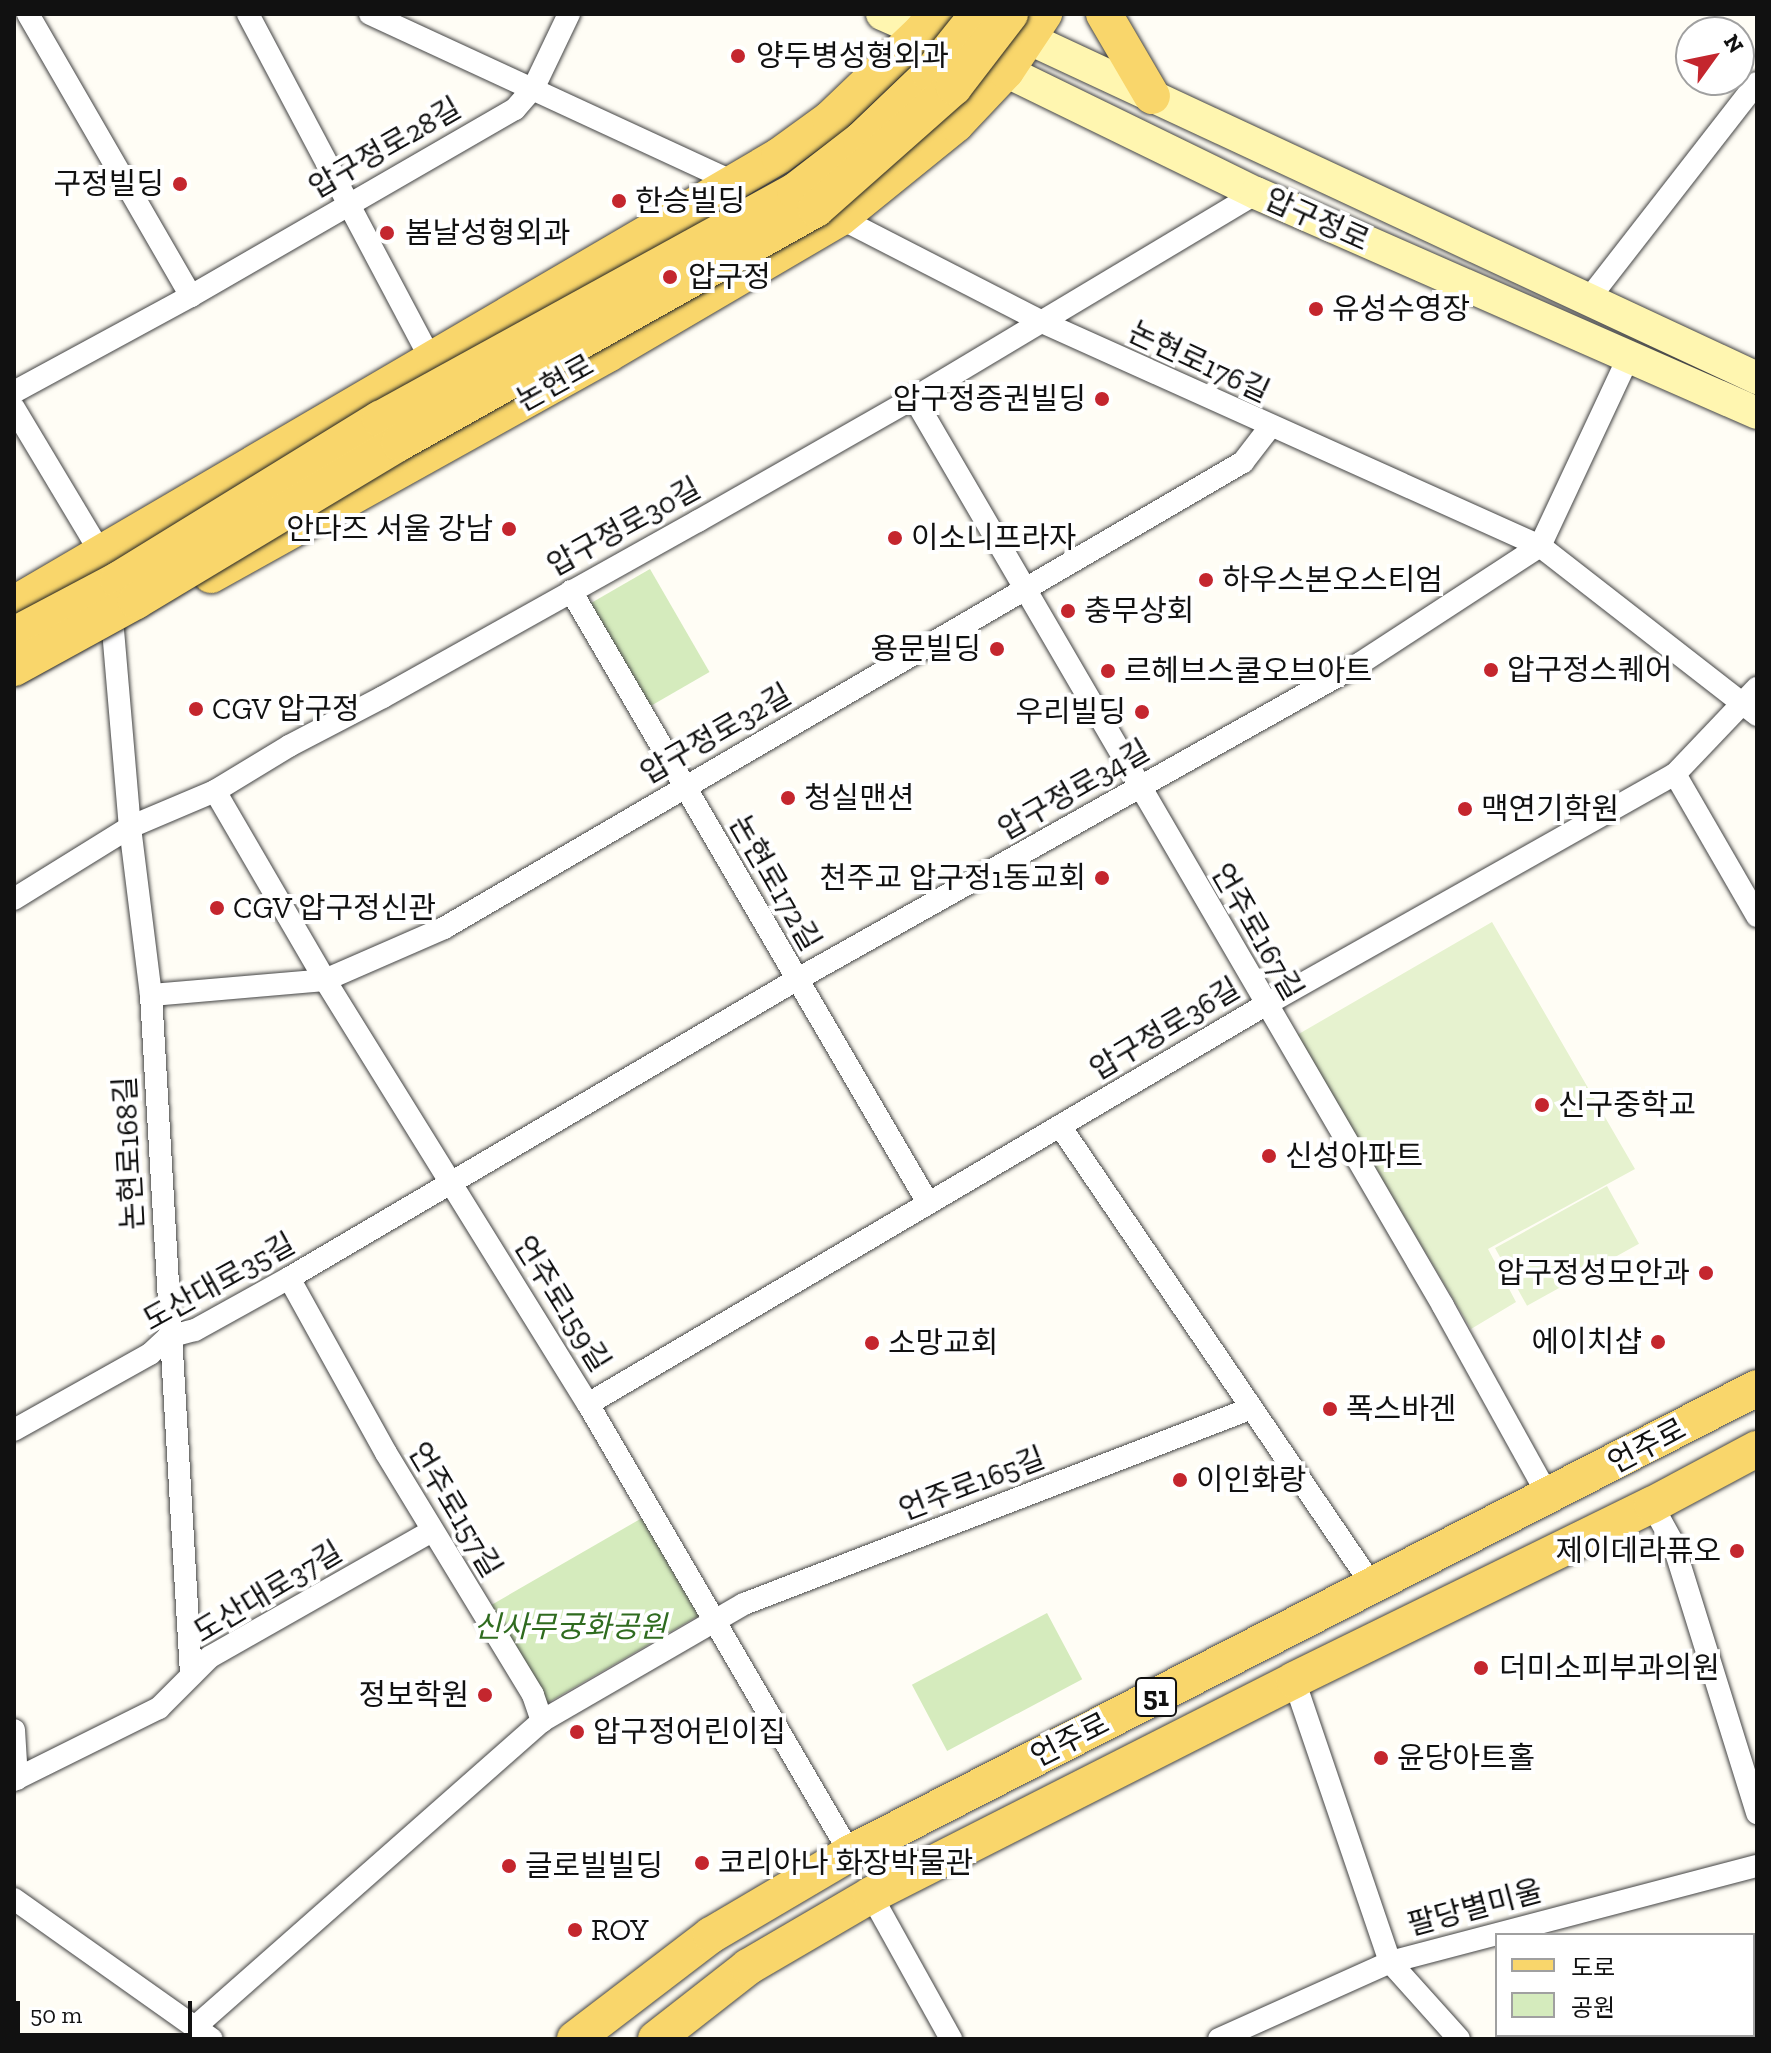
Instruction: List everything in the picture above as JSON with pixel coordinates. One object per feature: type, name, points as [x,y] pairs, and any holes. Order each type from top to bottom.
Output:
[{"type":"main road","name":"압구정로","points":[[882,14],[929,23],[1006,71],[1256,193],[1757,413]]},
{"type":"main road","name":"압구정로","points":[[976,14],[1028,22],[1152,96],[1757,378]]},
{"type":"main road","name":"논현로","points":[[14,635],[118,580],[380,419],[795,191],[861,140],[930,74],[976,14]]},
{"type":"main road","points":[[1110,18],[1152,96]]},
{"type":"main road","name":"논현로","points":[[14,685],[608,354],[832,223],[956,124],[1006,71],[1028,22]]},
{"type":"main road","name":"논현로","points":[[14,668],[136,601],[399,443],[816,209],[1028,22]]},
{"type":"main road","points":[[14,604],[432,362],[779,156],[830,119],[929,23]]},
{"type":"main road","points":[[779,156],[775,174],[787,208],[804,223],[832,223]]},
{"type":"main road","points":[[724,188],[757,201],[774,229],[772,252],[765,261]]},
{"type":"main road","name":"언주로","points":[[575,2039],[711,1935],[850,1853],[1757,1388]]},
{"type":"main road","name":"언주로","points":[[656,2039],[748,1967],[871,1895],[1294,1680],[1652,1505],[1757,1449]]},
{"type":"street","points":[[28,14],[191,296]]},
{"type":"street","points":[[248,14],[432,362]]},
{"type":"street","points":[[370,14],[534,87],[724,188]]},
{"type":"street","name":"압구정로28길","points":[[14,392],[191,296],[515,109],[534,87],[569,14]]},
{"type":"street","points":[[1587,301],[1757,83]]},
{"type":"street","name":"압구정로30길","points":[[14,899],[130,827],[215,791],[289,746],[914,398],[1256,193]]},
{"type":"street","name":"논현로176길","points":[[832,223],[1270,427],[1540,546],[1752,702]]},
{"type":"street","points":[[1540,546],[1629,356]]},
{"type":"street","name":"언주로167길","points":[[914,398],[1138,788],[1443,1306],[1549,1497]]},
{"type":"street","points":[[14,408],[102,555]]},
{"type":"street","name":"압구정로32길","points":[[151,995],[325,980],[444,928],[1243,462],[1270,427]]},
{"type":"street","name":"압구정로34길","points":[[452,1185],[796,980],[1359,664],[1540,546]]},
{"type":"street","name":"논현로172길","points":[[571,591],[928,1203]]},
{"type":"street","name":"논현로168길","points":[[113,630],[130,827],[151,995],[168,1337],[191,1675]]},
{"type":"street","name":"압구정로36길","points":[[588,1404],[1265,1005],[1675,774],[1752,702]]},
{"type":"street","points":[[1675,774],[1757,916]]},
{"type":"street","name":"언주로159길","points":[[215,791],[325,980],[588,1404],[718,1622],[850,1853]]},
{"type":"street","points":[[1060,1126],[1372,1585]]},
{"type":"street","name":"도산대로35길","points":[[14,1430],[150,1354],[168,1337],[195,1330],[452,1185]]},
{"type":"street","name":"언주로157길","points":[[289,1278],[432,1531],[533,1695],[542,1721]]},
{"type":"street","name":"언주로165길","points":[[718,1622],[744,1604],[1252,1408]]},
{"type":"street","points":[[1652,1505],[1673,1543],[1757,1813]]},
{"type":"street","name":"도산대로37길","points":[[16,1780],[159,1708],[210,1657],[432,1531]]},
{"type":"street","points":[[14,1899],[204,2033],[542,1721],[718,1622]]},
{"type":"street","points":[[1294,1680],[1390,1962],[1459,2039]]},
{"type":"street","points":[[14,1730],[16,1780]]},
{"type":"street","name":"팔당별미울","points":[[1501,1933],[1757,1866]]},
{"type":"street","points":[[871,1895],[951,2039]]},
{"type":"street","name":"팔당별미울","points":[[1219,2039],[1390,1962],[1495,1935]]},
{"type":"green space","points":[[650,569],[710,672],[647,708],[588,605]]},
{"type":"green space","points":[[1492,922],[1635,1169],[1488,1249],[1516,1302],[1471,1329],[1297,1035]]},
{"type":"green space","points":[[1607,1186],[1639,1244],[1527,1306],[1495,1248]]},
{"type":"green space","name":"신사무궁화공원","points":[[642,1518],[698,1616],[546,1704],[490,1606]]},
{"type":"green space","points":[[1047,1613],[1082,1679],[947,1751],[912,1685]]},
{"type":"place","name":"양두병성형외과","points":[[738,56]]},
{"type":"place","name":"구정빌딩","points":[[180,184]]},
{"type":"place","name":"한승빌딩","points":[[619,201]]},
{"type":"place","name":"봄날성형외과","points":[[387,233]]},
{"type":"place","name":"압구정","points":[[670,277]]},
{"type":"place","name":"유성수영장","points":[[1316,309]]},
{"type":"place","name":"압구정증권빌딩","points":[[1102,399]]},
{"type":"place","name":"안다즈 서울 강남","points":[[509,529]]},
{"type":"place","name":"이소니프라자","points":[[895,538]]},
{"type":"place","name":"하우스본오스티엄","points":[[1206,580]]},
{"type":"place","name":"충무상회","points":[[1068,611]]},
{"type":"place","name":"용문빌딩","points":[[997,649]]},
{"type":"place","name":"압구정스퀘어","points":[[1491,670]]},
{"type":"place","name":"르헤브스쿨오브아트","points":[[1108,671]]},
{"type":"place","name":"CGV 압구정","points":[[196,709]]},
{"type":"place","name":"우리빌딩","points":[[1142,712]]},
{"type":"place","name":"청실맨션","points":[[788,798]]},
{"type":"place","name":"맥연기학원","points":[[1465,809]]},
{"type":"place","name":"천주교 압구정1동교회","points":[[1102,878]]},
{"type":"place","name":"CGV 압구정신관","points":[[217,908]]},
{"type":"place","name":"신구중학교","points":[[1542,1105]]},
{"type":"place","name":"신성아파트","points":[[1269,1156]]},
{"type":"place","name":"압구정성모안과","points":[[1706,1273]]},
{"type":"place","name":"에이치샵","points":[[1658,1342]]},
{"type":"place","name":"소망교회","points":[[872,1343]]},
{"type":"place","name":"폭스바겐","points":[[1330,1409]]},
{"type":"place","name":"이인화랑","points":[[1180,1480]]},
{"type":"place","name":"제이데라퓨오","points":[[1737,1551]]},
{"type":"place","name":"더미소피부과의원","points":[[1481,1668]]},
{"type":"place","name":"정보학원","points":[[485,1695]]},
{"type":"place","name":"압구정어린이집","points":[[577,1732]]},
{"type":"place","name":"윤당아트홀","points":[[1381,1758]]},
{"type":"place","name":"코리아나 화장박물관","points":[[702,1863]]},
{"type":"place","name":"글로빌빌딩","points":[[509,1866]]},
{"type":"place","name":"ROY","points":[[575,1930]]}]
